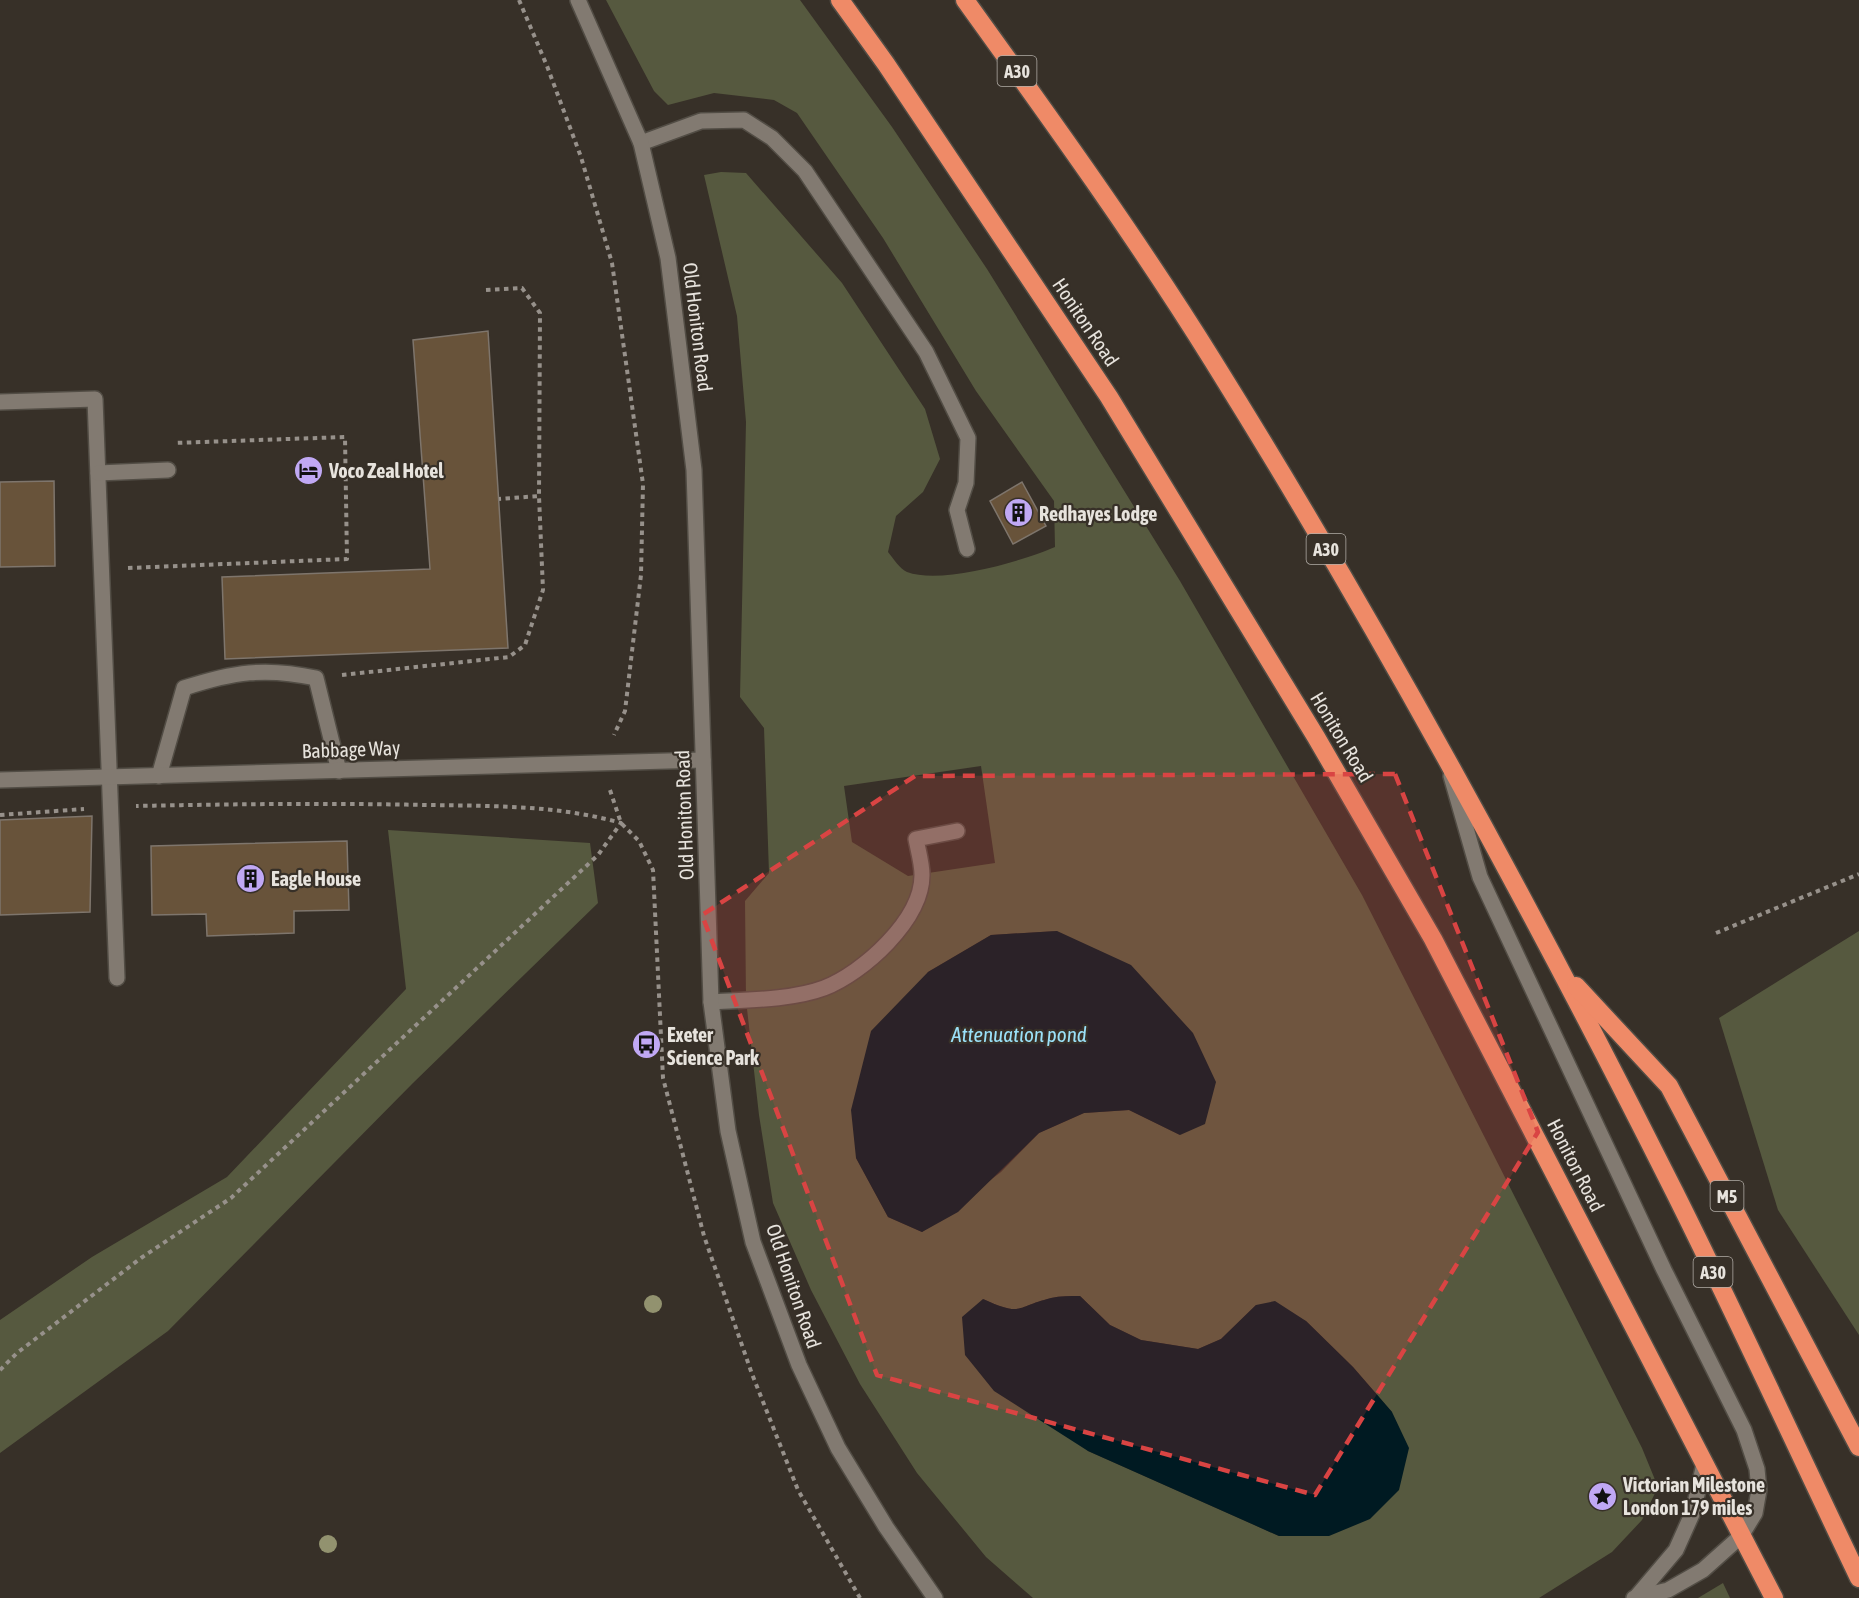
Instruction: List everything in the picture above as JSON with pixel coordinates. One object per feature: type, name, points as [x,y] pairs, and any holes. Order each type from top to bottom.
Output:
[{"type":"highway","name":"Honiton Road","points":[[840,0],[886,64],[1109,397],[1316,737],[1433,939],[1774,1598]]},
{"type":"highway","name":"Honiton Road","points":[[965,0],[1068,143],[1212,359],[1340,573],[1445,756],[1560,969],[1675,1193],[1859,1578]]},
{"type":"highway","name":"M5","points":[[1560,969],[1669,1086],[1859,1447]]},
{"type":"street","name":"Old Honiton Road","points":[[578,0],[641,143],[668,258],[694,470],[711,1002],[728,1131],[753,1242],[799,1365],[838,1448],[886,1527],[935,1598]]},
{"type":"street","points":[[641,143],[701,121],[744,120],[772,138],[805,171],[926,352],[968,438],[966,483],[957,510],[967,549]]},
{"type":"street","points":[[0,402],[95,399],[117,978]]},
{"type":"street","points":[[98,473],[168,470]]},
{"type":"street","points":[[159,776],[184,688],[224,675],[284,671],[316,678],[339,771]]},
{"type":"street","name":"Honiton Road","points":[[1445,756],[1480,877],[1664,1270],[1744,1430],[1757,1469],[1759,1490],[1755,1513],[1741,1536]]},
{"type":"street","name":"Babbage Way","points":[[0,780],[703,760]]},
{"type":"street","points":[[711,1002],[779,997],[824,988],[873,959],[908,918],[919,895],[922,875],[916,839],[957,831]]},
{"type":"street","points":[[1635,1597],[1676,1550],[1693,1512],[1704,1464]]},
{"type":"street","points":[[1635,1597],[1668,1590],[1702,1570],[1741,1536]]},
{"type":"path","points":[[519,0],[548,66],[580,157],[612,263],[643,484],[641,575],[625,711],[601,763],[621,823],[639,841],[653,870],[663,1078],[704,1236],[752,1374],[798,1490],[860,1598]]},
{"type":"path","points":[[316,678],[509,657],[525,645],[543,590],[539,496],[540,313],[522,288],[486,290]]},
{"type":"path","points":[[103,569],[346,559],[345,437],[168,443]]},
{"type":"path","points":[[499,499],[539,496]]},
{"type":"path","points":[[0,815],[111,807],[288,802],[491,806],[584,812],[621,823]]},
{"type":"path","points":[[0,1370],[17,1353],[141,1258],[231,1198],[598,855],[621,823]]},
{"type":"path","points":[[1716,933],[1859,874]]},
{"type":"highlighted area","points":[[1395,774],[1538,1132],[1315,1495],[877,1375],[702,915],[915,776]]},
{"type":"green space","points":[[606,0],[800,0],[892,127],[987,269],[1180,581],[1362,895],[1642,1448],[1658,1487],[1642,1520],[1612,1552],[1539,1598],[1033,1598],[986,1557],[917,1473],[860,1384],[811,1290],[773,1203],[759,1115],[746,1000],[745,901],[769,873],[764,728],[740,697],[746,422],[737,316],[704,175],[721,172],[746,173],[842,283],[925,409],[940,459],[923,492],[896,516],[888,552],[902,568],[907,572],[940,576],[982,570],[1023,559],[1055,547],[1054,501],[976,391],[883,238],[797,113],[774,100],[714,93],[668,105],[654,91]],"holes":[[[981,766],[995,863],[908,876],[852,842],[844,786]],[[1057,931],[1180,1135],[1129,1110],[1084,1113],[1039,1133],[1001,1172],[922,1232],[888,1217],[856,1158],[928,972],[991,935]],[[1062,1296],[1080,1296],[1110,1325],[1141,1340],[1198,1349],[1221,1339],[1256,1305],[1306,1321],[1353,1367],[1392,1412],[1279,1536],[1088,1451],[983,1299],[1005,1308],[1019,1309],[1039,1301]]]},
{"type":"green space","points":[[388,830],[590,843],[598,903],[413,1083],[168,1331],[0,1453],[0,1320],[92,1257],[227,1177],[406,989]]},
{"type":"green space","points":[[1859,931],[1859,1335],[1778,1210],[1719,1018]]},
{"type":"green space","points":[[1723,1583],[1730,1598],[1698,1598]]},
{"type":"water","name":"Attenuation pond","points":[[1057,931],[1131,965],[1193,1033],[1216,1082],[1205,1124],[1180,1135],[1129,1110],[1084,1113],[1039,1133],[958,1212],[922,1232],[888,1217],[856,1158],[851,1110],[871,1031],[928,972],[991,935]]},
{"type":"water","points":[[1080,1296],[1110,1325],[1141,1340],[1198,1349],[1221,1339],[1256,1305],[1275,1301],[1306,1321],[1353,1367],[1392,1412],[1409,1448],[1399,1490],[1370,1519],[1329,1536],[1279,1536],[1088,1451],[994,1391],[965,1355],[962,1317],[983,1299],[1005,1308],[1019,1309],[1051,1298]]},
{"type":"building","points":[[488,331],[508,648],[225,659],[222,577],[430,569],[413,340]]},
{"type":"building","points":[[54,481],[55,566],[0,567],[0,482]]},
{"type":"building","name":"Redhayes Lodge","points":[[1022,482],[1046,526],[1013,544],[990,501]]},
{"type":"building","points":[[92,816],[90,912],[0,915],[0,820]]},
{"type":"building","name":"Eagle House","points":[[347,841],[349,910],[294,911],[294,933],[207,936],[206,914],[152,915],[151,846]]},
{"type":"place","name":"Voco Zeal Hotel","points":[[308,470]]},
{"type":"place","name":"Redhayes Lodge","points":[[1018,513]]},
{"type":"place","name":"Eagle House","points":[[250,878]]},
{"type":"place","name":"Exeter Science Park","points":[[646,1045]]},
{"type":"place","name":"Victorian Milestone London 179 miles","points":[[1602,1496]]}]
